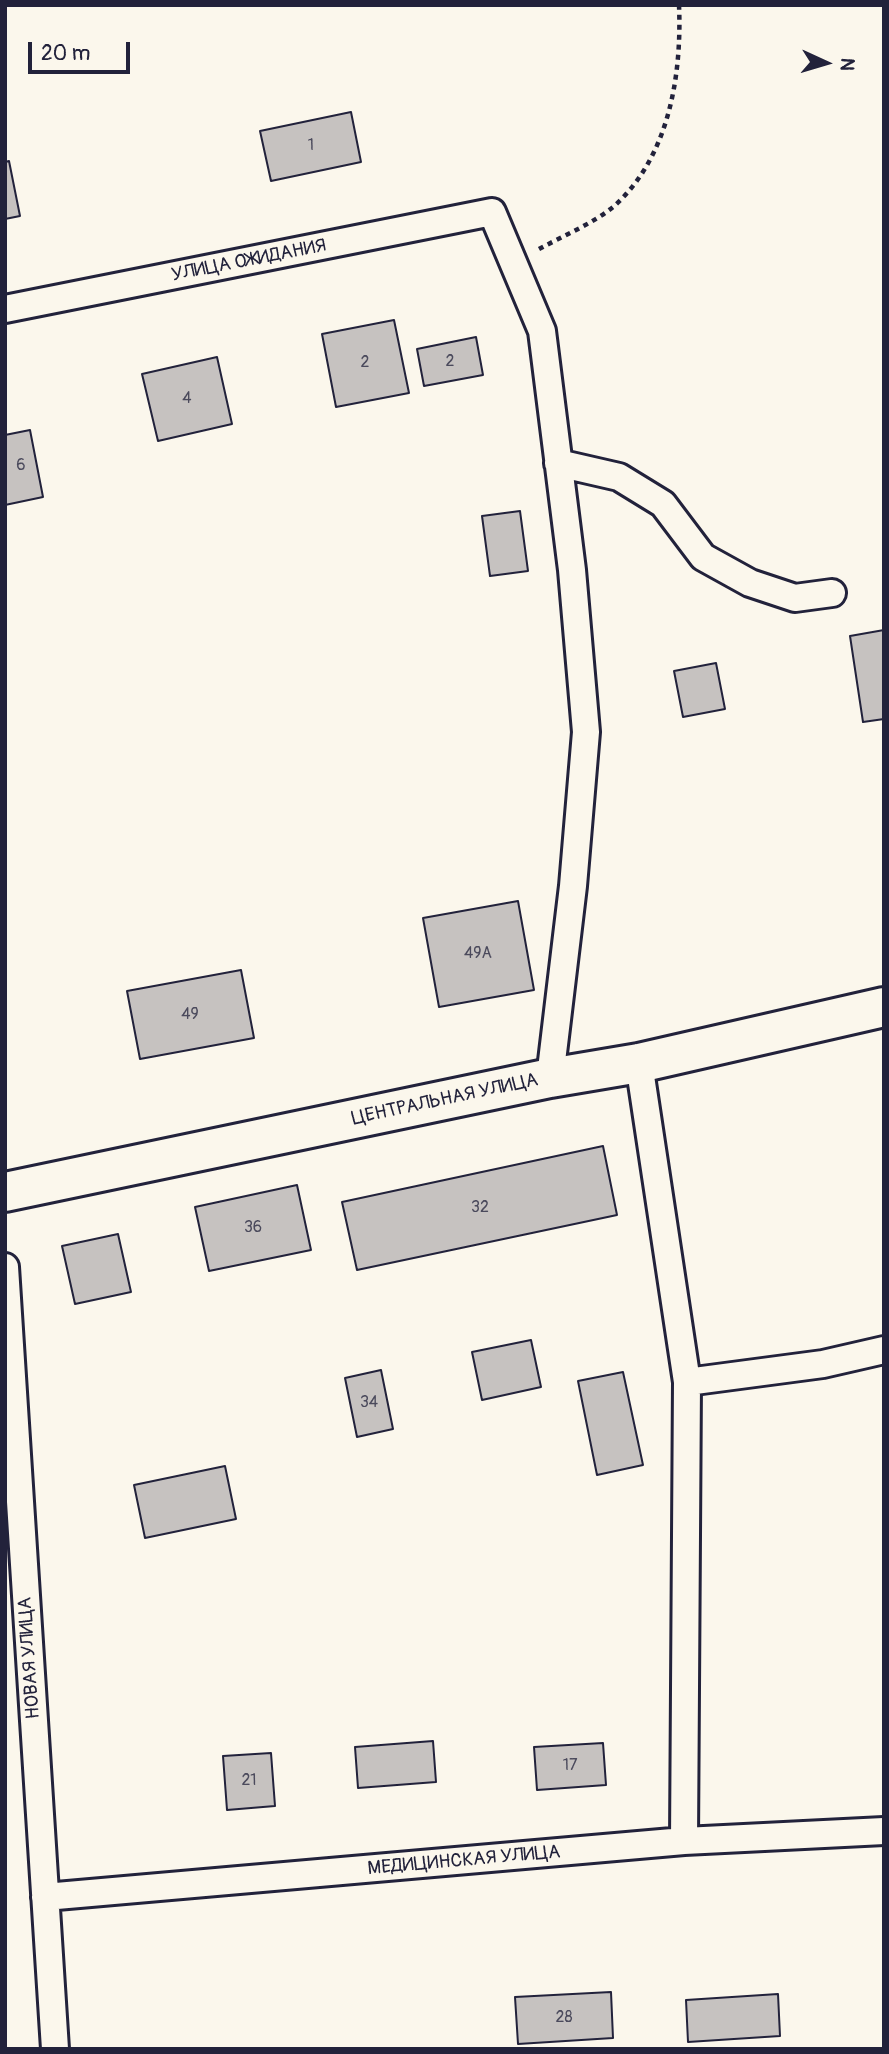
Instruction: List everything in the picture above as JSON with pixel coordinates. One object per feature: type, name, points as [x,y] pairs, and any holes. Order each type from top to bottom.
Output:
[{"type":"street","name":"УЛИЦА ОЖИДАНИЯ","points":[[5,309],[492,212],[513,263]]},
{"type":"street","points":[[513,263],[542,331],[586,732],[573,886],[550,1078]]},
{"type":"street","points":[[558,463],[619,477],[663,504],[704,557],[750,583],[795,598],[832,593]]},
{"type":"street","name":"ЦЕНТРАЛЬНАЯ УЛИЦА","points":[[5,1192],[550,1078],[639,1063],[884,1007]]},
{"type":"street","points":[[639,1063],[687,1382],[684,1841]]},
{"type":"street","name":"НОВАЯ УЛИЦА","points":[[5,1267],[55,2049]]},
{"type":"street","points":[[687,1382],[822,1364],[884,1350]]},
{"type":"street","name":"МЕДИЦИНСКАЯ УЛИЦА","points":[[45,1898],[684,1841],[884,1831]]},
{"type":"path","points":[[513,263],[612,207],[641,176],[664,132],[681,46],[679,5]]},
{"type":"building","points":[[351,112],[361,162],[271,181],[260,131]]},
{"type":"building","points":[[9,161],[20,216],[5,219],[5,162]]},
{"type":"building","points":[[394,320],[409,393],[336,407],[322,334]]},
{"type":"building","points":[[476,337],[483,375],[424,386],[417,349]]},
{"type":"building","points":[[217,357],[232,424],[158,441],[142,374]]},
{"type":"building","points":[[30,430],[43,497],[5,505],[5,435]]},
{"type":"building","points":[[520,511],[528,571],[490,576],[482,516]]},
{"type":"building","points":[[884,630],[884,719],[863,722],[850,636]]},
{"type":"building","points":[[716,663],[725,709],[683,717],[674,671]]},
{"type":"building","points":[[518,901],[534,990],[439,1007],[423,918]]},
{"type":"building","points":[[241,970],[254,1038],[140,1059],[127,991]]},
{"type":"building","points":[[603,1146],[617,1215],[357,1270],[342,1202]]},
{"type":"building","points":[[297,1185],[311,1250],[209,1271],[195,1207]]},
{"type":"building","points":[[118,1234],[131,1292],[75,1304],[62,1246]]},
{"type":"building","points":[[531,1340],[541,1387],[482,1400],[472,1352]]},
{"type":"building","points":[[381,1370],[393,1429],[357,1437],[345,1378]]},
{"type":"building","points":[[623,1372],[643,1465],[597,1475],[578,1381]]},
{"type":"building","points":[[225,1466],[236,1519],[145,1538],[134,1485]]},
{"type":"building","points":[[433,1741],[436,1782],[358,1788],[355,1747]]},
{"type":"building","points":[[603,1743],[606,1785],[537,1790],[534,1747]]},
{"type":"building","points":[[271,1753],[275,1806],[227,1810],[223,1756]]},
{"type":"building","points":[[611,1992],[613,2038],[518,2044],[515,1997]]},
{"type":"building","points":[[778,1994],[780,2036],[688,2042],[686,2000]]}]
